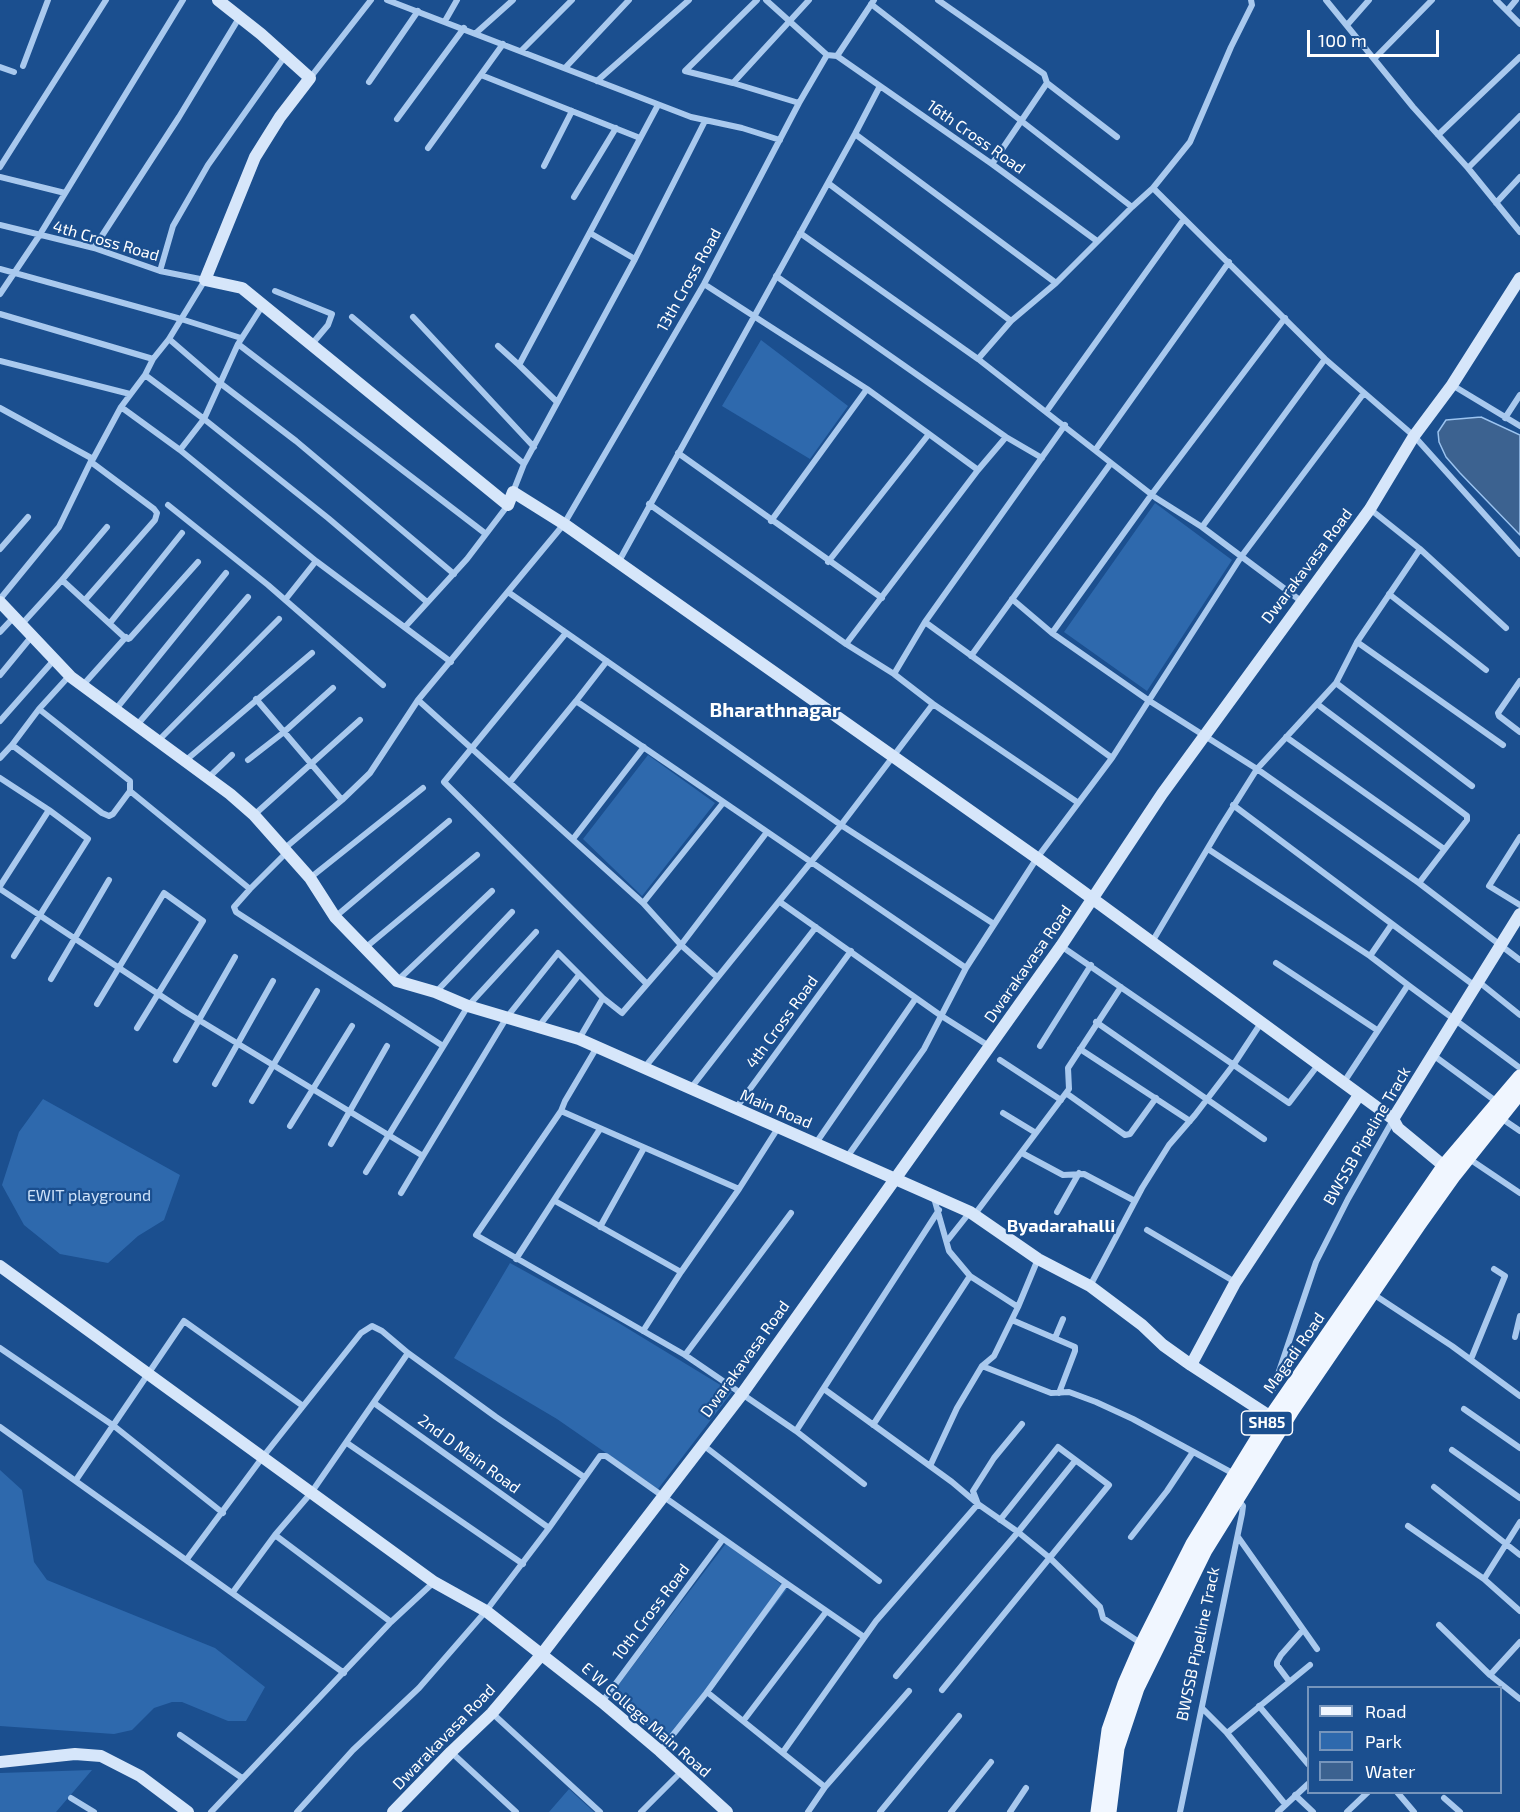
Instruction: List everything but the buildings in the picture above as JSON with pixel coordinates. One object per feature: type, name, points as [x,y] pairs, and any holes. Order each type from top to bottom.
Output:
[{"type":"main road","name":"Magadi Road","points":[[1098,1812],[1109,1730],[1125,1684],[1193,1544],[1292,1410],[1372,1293],[1449,1170],[1468,1158],[1520,1077]]},
{"type":"main road","name":"Magadi Road","points":[[1241,1478],[1271,1417],[1449,1170],[1499,1110],[1520,1092]]},
{"type":"main road","name":"Magadi Road","points":[[1109,1812],[1117,1748],[1137,1688],[1230,1495]]},
{"type":"street","points":[[23,66],[48,0]]},
{"type":"street","points":[[0,167],[105,0]]},
{"type":"street","points":[[0,294],[39,236],[183,0]]},
{"type":"street","points":[[218,0],[261,34],[310,78]]},
{"type":"street","points":[[371,0],[280,117],[255,157],[206,280],[169,339],[153,359],[145,375],[121,407],[59,527],[0,601],[70,675],[208,778],[254,816],[310,878],[336,917],[396,981],[492,891]]},
{"type":"street","points":[[387,0],[705,122],[742,128],[780,140]]},
{"type":"street","points":[[445,21],[457,0]]},
{"type":"street","points":[[476,33],[513,0]]},
{"type":"street","points":[[521,51],[572,0]]},
{"type":"street","points":[[565,68],[629,0]]},
{"type":"street","points":[[597,81],[689,0]]},
{"type":"street","points":[[757,0],[685,71],[799,103]]},
{"type":"street","points":[[766,0],[827,55],[837,56],[873,2],[1021,122],[1132,207]]},
{"type":"street","points":[[733,83],[809,0]]},
{"type":"street","points":[[938,0],[1044,74],[1047,83],[1118,137]]},
{"type":"street","points":[[978,359],[1011,321],[1056,283],[1153,188],[1190,142],[1231,47],[1252,5],[1251,0]]},
{"type":"street","points":[[1326,0],[1413,108],[1468,168],[1520,232]]},
{"type":"street","points":[[1347,25],[1369,0]]},
{"type":"street","points":[[1375,58],[1432,0]]},
{"type":"street","points":[[1496,0],[1520,24]]},
{"type":"street","points":[[1507,11],[1516,0]]},
{"type":"street","points":[[369,82],[418,10]]},
{"type":"street","points":[[94,248],[179,117],[239,18]]},
{"type":"street","points":[[397,119],[464,28]]},
{"type":"street","points":[[428,148],[503,44]]},
{"type":"street","name":"13th Cross Road","points":[[443,1046],[236,912],[234,907],[286,850],[377,765],[418,699],[564,524],[704,284],[799,103],[827,55]]},
{"type":"street","points":[[160,271],[172,226],[208,165],[285,56]]},
{"type":"street","name":"16th Cross Road","points":[[837,56],[993,164],[1097,241]]},
{"type":"street","points":[[1438,135],[1520,57]]},
{"type":"street","points":[[0,66],[14,72]]},
{"type":"street","points":[[482,75],[640,138]]},
{"type":"street","points":[[993,164],[1047,83]]},
{"type":"street","points":[[618,563],[880,86]]},
{"type":"street","points":[[519,365],[658,105]]},
{"type":"street","points":[[544,166],[572,111]]},
{"type":"street","points":[[1468,168],[1520,116]]},
{"type":"street","points":[[405,627],[454,574],[508,505],[524,464],[635,259],[705,122]]},
{"type":"street","points":[[574,197],[616,128]]},
{"type":"street","points":[[855,134],[1056,283]]},
{"type":"street","points":[[0,177],[65,192]]},
{"type":"street","points":[[1496,203],[1520,177]]},
{"type":"street","points":[[828,183],[1011,321]]},
{"type":"street","points":[[1153,188],[1325,359],[1414,436],[1520,554]]},
{"type":"street","points":[[1047,412],[1184,219]]},
{"type":"street","name":"4th Cross Road","points":[[0,225],[94,248],[160,271],[206,280]]},
{"type":"street","points":[[590,233],[635,259]]},
{"type":"street","points":[[800,233],[978,359],[1152,494],[1202,527],[1301,601]]},
{"type":"street","points":[[1096,449],[1229,262]]},
{"type":"street","points":[[0,269],[181,319],[240,341],[486,534]]},
{"type":"street","points":[[776,276],[1006,437],[1042,458]]},
{"type":"street","name":"Dwarakavasa Road","points":[[393,1812],[492,1713],[542,1654],[742,1394],[894,1178],[991,1047],[1093,900],[1162,794],[1370,509],[1414,436],[1452,385],[1520,278]]},
{"type":"street","points":[[206,280],[242,288],[508,505]]},
{"type":"street","points":[[704,284],[867,390],[978,470]]},
{"type":"street","points":[[275,291],[333,314],[328,325],[311,345]]},
{"type":"street","points":[[180,450],[204,419],[240,341],[263,305]]},
{"type":"street","points":[[0,314],[153,359]]},
{"type":"street","points":[[413,316],[534,447]]},
{"type":"street","points":[[352,317],[524,464]]},
{"type":"street","points":[[1053,633],[1152,494],[1285,318]]},
{"type":"street","points":[[169,339],[220,383],[296,441],[454,574]]},
{"type":"street","points":[[498,346],[557,402]]},
{"type":"street","points":[[1202,527],[1325,359]]},
{"type":"street","points":[[0,361],[130,394]]},
{"type":"street","points":[[145,375],[328,518],[427,602]]},
{"type":"street","points":[[1452,385],[1520,426]]},
{"type":"street","points":[[771,521],[867,390]]},
{"type":"street","points":[[847,1157],[924,1049],[966,968],[1036,858],[1112,758],[1241,558],[1364,393]]},
{"type":"street","points":[[1505,418],[1520,395]]},
{"type":"street","points":[[121,407],[180,450],[316,561],[451,662]]},
{"type":"street","points":[[0,408],[92,461],[158,513],[85,600]]},
{"type":"street","points":[[894,674],[925,622],[1065,425]]},
{"type":"street","points":[[828,562],[929,434]]},
{"type":"street","points":[[846,644],[978,470],[1006,437]]},
{"type":"street","points":[[678,453],[828,562],[882,598]]},
{"type":"street","points":[[972,656],[1111,463]]},
{"type":"street","points":[[513,492],[564,524],[1093,900]]},
{"type":"street","points":[[650,504],[846,644],[894,674],[933,704],[1077,802]]},
{"type":"street","points":[[168,505],[285,600],[383,685]]},
{"type":"street","points":[[1370,509],[1420,549],[1506,628]]},
{"type":"street","points":[[0,549],[28,517]]},
{"type":"street","points":[[0,632],[18,621],[62,580],[107,527]]},
{"type":"street","points":[[110,623],[182,533]]},
{"type":"street","points":[[1152,943],[1233,805],[1257,769],[1336,683],[1357,642],[1420,549]]},
{"type":"street","points":[[285,600],[316,561]]},
{"type":"street","points":[[83,685],[126,637],[130,638],[198,562]]},
{"type":"street","points":[[116,710],[226,573]]},
{"type":"street","points":[[62,580],[126,637]]},
{"type":"street","points":[[508,592],[841,825],[994,924]]},
{"type":"street","points":[[1389,594],[1486,670]]},
{"type":"street","points":[[137,725],[248,597]]},
{"type":"street","points":[[1012,599],[1053,633],[1148,700],[1257,769],[1419,883],[1520,960]]},
{"type":"street","points":[[158,741],[279,619]]},
{"type":"street","points":[[925,622],[1112,758]]},
{"type":"street","points":[[567,633],[444,782],[646,983]]},
{"type":"street","points":[[0,675],[32,636]]},
{"type":"street","points":[[1357,642],[1503,745]]},
{"type":"street","points":[[185,761],[312,652]]},
{"type":"street","points":[[0,721],[54,660]]},
{"type":"street","points":[[510,782],[576,702],[606,661]]},
{"type":"street","points":[[0,758],[70,675]]},
{"type":"street","points":[[1520,681],[1498,713],[1520,732]]},
{"type":"street","points":[[1336,683],[1472,786]]},
{"type":"street","points":[[248,760],[284,732],[333,688]]},
{"type":"street","points":[[256,699],[342,800]]},
{"type":"street","points":[[418,699],[643,903],[681,945],[717,977]]},
{"type":"street","points":[[576,702],[966,968]]},
{"type":"street","points":[[645,1068],[841,825],[933,704]]},
{"type":"street","points":[[1317,704],[1466,814],[1467,820],[1419,883]]},
{"type":"street","points":[[12,745],[102,813],[109,816],[114,814],[130,791],[130,781],[39,709]]},
{"type":"street","points":[[254,816],[360,720]]},
{"type":"street","points":[[1286,737],[1444,849]]},
{"type":"street","points":[[573,839],[644,747]]},
{"type":"street","points":[[208,778],[232,755]]},
{"type":"street","points":[[0,778],[49,810],[87,839],[14,956]]},
{"type":"street","points":[[310,878],[423,788]]},
{"type":"street","points":[[130,791],[250,889]]},
{"type":"street","points":[[643,903],[723,803]]},
{"type":"street","points":[[1233,805],[1392,924],[1520,1015]]},
{"type":"street","points":[[49,810],[0,888],[200,1020],[423,1156]]},
{"type":"street","points":[[336,917],[449,821]]},
{"type":"street","points":[[400,1193],[507,1017],[558,953],[603,998],[622,1013],[681,945],[767,832]]},
{"type":"street","points":[[1520,837],[1489,886],[1520,905]]},
{"type":"street","points":[[1208,849],[1370,956],[1520,1068]]},
{"type":"street","points":[[365,948],[477,855]]},
{"type":"street","points":[[51,979],[109,880]]},
{"type":"street","points":[[97,1004],[164,893],[203,921],[137,1028]]},
{"type":"street","name":"Dwarakavasa Road","points":[[1093,900],[1393,1119],[1398,1128],[1449,1170]]},
{"type":"street","points":[[780,902],[940,1015],[991,1047]]},
{"type":"street","points":[[435,992],[512,912]]},
{"type":"street","name":"BWSSB Pipeline Track","points":[[1273,1389],[1316,1262],[1348,1199],[1393,1119],[1520,914]]},
{"type":"street","points":[[1370,956],[1392,924]]},
{"type":"street","points":[[691,1088],[816,927]]},
{"type":"street","points":[[366,1172],[468,1006],[536,932]]},
{"type":"street","points":[[1061,946],[1289,1103],[1318,1065]]},
{"type":"street","name":"4th Cross Road","points":[[735,1109],[851,951]]},
{"type":"street","points":[[176,1060],[235,957]]},
{"type":"street","points":[[1276,963],[1377,1030]]},
{"type":"street","points":[[1040,1046],[1091,965]]},
{"type":"street","points":[[538,1026],[579,975]]},
{"type":"street","points":[[215,1084],[273,981]]},
{"type":"street","name":"Main Road","points":[[396,981],[435,992],[468,1006],[579,1039],[973,1213],[1038,1259],[1090,1286],[1163,1345],[1271,1417]]},
{"type":"street","points":[[1343,1083],[1408,985]]},
{"type":"street","points":[[946,1240],[973,1213],[1062,1100],[1069,1089],[1068,1068],[1121,987]]},
{"type":"street","points":[[252,1101],[317,991]]},
{"type":"street","points":[[579,1039],[603,998]]},
{"type":"street","points":[[815,1144],[916,998]]},
{"type":"street","points":[[1096,1022],[1264,1139]]},
{"type":"street","points":[[1090,1286],[1135,1201],[1169,1145],[1208,1099],[1261,1023]]},
{"type":"street","points":[[290,1126],[352,1026]]},
{"type":"street","points":[[331,1144],[387,1046]]},
{"type":"street","points":[[597,1047],[561,1111],[476,1235],[685,1355],[796,1431],[864,1484]]},
{"type":"street","points":[[1080,1049],[1190,1121]]},
{"type":"street","points":[[1433,1055],[1499,1110],[1520,1131]]},
{"type":"street","points":[[1000,1060],[1062,1100]]},
{"type":"street","points":[[1066,1093],[1125,1135],[1130,1134],[1156,1098]]},
{"type":"street","points":[[1191,1365],[1235,1283],[1359,1095]]},
{"type":"street","points":[[561,1111],[740,1189]]},
{"type":"street","points":[[1003,1113],[1036,1134]]},
{"type":"street","points":[[643,1331],[681,1272],[740,1189],[778,1128]]},
{"type":"street","points":[[516,1260],[600,1129]]},
{"type":"street","points":[[600,1227],[644,1148]]},
{"type":"street","points":[[1022,1153],[1063,1174],[1079,1173],[1135,1201]]},
{"type":"street","points":[[1468,1158],[1520,1193]]},
{"type":"street","points":[[1058,1212],[1079,1173]]},
{"type":"street","points":[[934,1197],[949,1251],[970,1276],[1018,1307]]},
{"type":"street","points":[[555,1200],[681,1272]]},
{"type":"street","points":[[796,1431],[939,1210]]},
{"type":"street","points":[[685,1355],[791,1213]]},
{"type":"street","points":[[1147,1230],[1235,1283]]},
{"type":"street","points":[[930,1466],[957,1408],[982,1366],[994,1356],[1038,1259]]},
{"type":"street","name":"E W College Main Road","points":[[0,1266],[434,1582],[486,1611],[602,1702],[727,1812]]},
{"type":"street","points":[[1471,1359],[1505,1276],[1494,1269]]},
{"type":"street","points":[[873,1425],[970,1276]]},
{"type":"street","points":[[1372,1293],[1471,1359],[1520,1396]]},
{"type":"street","points":[[1515,1336],[1520,1316]]},
{"type":"street","points":[[1055,1338],[1063,1319]]},
{"type":"street","points":[[1012,1320],[1076,1348],[1059,1393]]},
{"type":"street","points":[[76,1480],[184,1321],[303,1406]]},
{"type":"street","points":[[187,1559],[262,1458],[360,1333],[372,1326],[584,1477]]},
{"type":"street","points":[[0,1348],[114,1426],[223,1513]]},
{"type":"street","points":[[233,1592],[275,1535],[311,1493],[408,1353]]},
{"type":"street","points":[[982,1366],[1051,1393],[1074,1393],[1096,1402],[1241,1478]]},
{"type":"street","points":[[824,1389],[1018,1532],[1051,1559],[1100,1607],[1103,1618],[1142,1645]]},
{"type":"street","name":"2nd D Main Road","points":[[374,1403],[549,1528]]},
{"type":"street","points":[[1464,1409],[1520,1448]]},
{"type":"street","points":[[978,1504],[973,1491],[994,1458],[1022,1424]]},
{"type":"street","points":[[0,1426],[344,1673]]},
{"type":"street","points":[[346,1443],[523,1564]]},
{"type":"street","points":[[703,1445],[879,1581]]},
{"type":"street","points":[[942,1690],[1109,1485],[1058,1448],[999,1520]]},
{"type":"street","points":[[1452,1450],[1520,1498]]},
{"type":"street","points":[[1131,1537],[1167,1491],[1193,1452]]},
{"type":"street","points":[[297,1812],[353,1750],[419,1688],[486,1611],[523,1564],[600,1455],[606,1456],[864,1637]]},
{"type":"street","points":[[896,1676],[1075,1461]]},
{"type":"street","points":[[1434,1487],[1520,1555]]},
{"type":"street","name":"BWSSB Pipeline Track","points":[[1180,1812],[1243,1506],[1230,1495]]},
{"type":"street","points":[[783,1752],[876,1620],[978,1504]]},
{"type":"street","points":[[1484,1579],[1520,1522]]},
{"type":"street","points":[[1408,1526],[1484,1579],[1520,1611]]},
{"type":"street","points":[[275,1535],[391,1622]]},
{"type":"street","points":[[1238,1537],[1317,1649]]},
{"type":"street","name":"10th Cross Road","points":[[602,1702],[723,1539]]},
{"type":"street","points":[[211,1812],[391,1622],[434,1582]]},
{"type":"street","points":[[660,1751],[707,1692],[786,1583]]},
{"type":"street","points":[[744,1720],[826,1612]]},
{"type":"street","points":[[1438,1625],[1490,1675],[1520,1699]]},
{"type":"street","points":[[1289,1681],[1277,1662],[1303,1630]]},
{"type":"street","points":[[1490,1675],[1520,1642]]},
{"type":"street","points":[[1227,1733],[1310,1665]]},
{"type":"street","points":[[808,1812],[825,1787],[909,1691]]},
{"type":"street","points":[[707,1692],[825,1787]]},
{"type":"street","points":[[1259,1706],[1307,1763]]},
{"type":"street","points":[[1202,1708],[1227,1733],[1285,1804]]},
{"type":"street","points":[[492,1713],[600,1812]]},
{"type":"street","points":[[880,1812],[959,1716]]},
{"type":"street","points":[[180,1735],[242,1778]]},
{"type":"street","points":[[451,1752],[516,1812]]},
{"type":"street","points":[[0,1762],[75,1754],[101,1756],[140,1776],[180,1810]]},
{"type":"street","points":[[951,1812],[991,1762]]},
{"type":"street","points":[[641,1812],[682,1771]]},
{"type":"street","points":[[1278,1812],[1307,1785]]},
{"type":"street","points":[[1010,1812],[1026,1788]]},
{"type":"street","points":[[1347,1812],[1366,1794]]},
{"type":"street","points":[[1399,1794],[1414,1812]]},
{"type":"street","points":[[1295,1795],[1313,1812]]},
{"type":"street","points":[[71,1798],[94,1812]]},
{"type":"street","points":[[1444,1798],[1460,1812]]},
{"type":"green space","points":[[761,340],[848,406],[810,459],[722,406]]},
{"type":"green space","points":[[1155,503],[1232,560],[1147,691],[1064,632]]},
{"type":"green space","points":[[648,755],[715,803],[642,896],[583,839]]},
{"type":"green space","name":"EWIT playground","points":[[43,1099],[180,1175],[164,1220],[138,1236],[108,1263],[60,1254],[24,1225],[2,1185],[19,1132]]},
{"type":"green space","points":[[510,1263],[617,1322],[732,1392],[658,1489],[557,1419],[454,1358]]},
{"type":"green space","points":[[0,1470],[22,1490],[34,1562],[47,1580],[215,1648],[265,1687],[246,1721],[228,1721],[182,1702],[172,1702],[154,1708],[132,1730],[114,1734],[0,1726]]},
{"type":"green space","points":[[727,1542],[787,1589],[669,1743],[609,1697]]},
{"type":"green space","points":[[92,1770],[56,1812],[0,1812],[0,1773]]},
{"type":"green space","points":[[569,1789],[594,1812],[549,1812]]},
{"type":"water","points":[[1481,417],[1520,435],[1520,535],[1446,457],[1439,442],[1438,432],[1446,420]]},
{"type":"district","name":"Bharathnagar","points":[[775,710]]},
{"type":"district","name":"Byadarahalli","points":[[1061,1226]]}]
